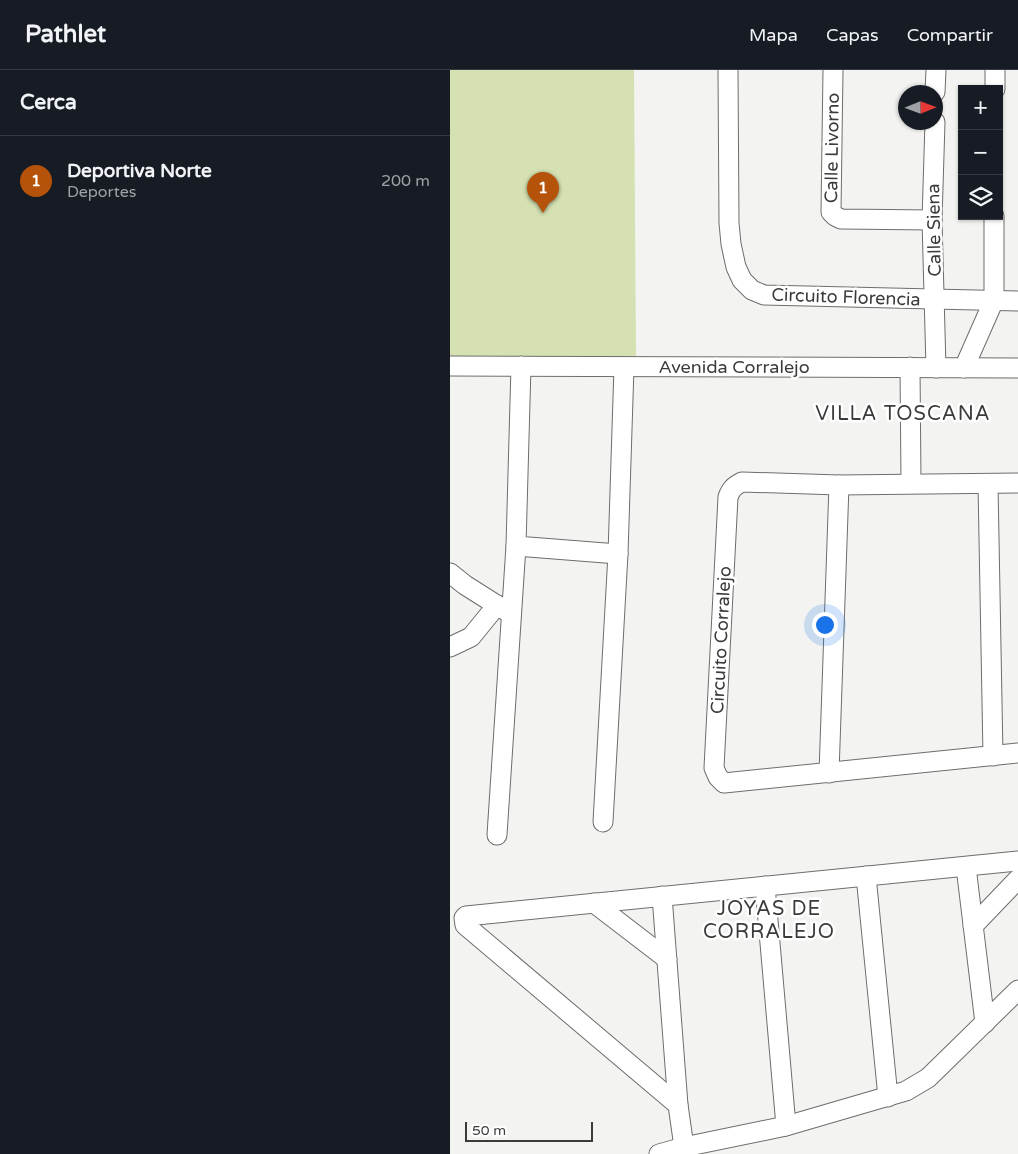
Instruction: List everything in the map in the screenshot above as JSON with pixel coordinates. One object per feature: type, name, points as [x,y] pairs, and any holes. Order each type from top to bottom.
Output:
[{"type":"street","name":"Circuito Florencia","points":[[728,70],[728,223],[736,267],[742,280],[752,290],[764,294],[1018,301]]},
{"type":"street","name":"Calle Livorno","points":[[833,70],[830,205],[832,212],[841,220],[932,220]]},
{"type":"street","points":[[935,85],[936,70]]},
{"type":"street","points":[[995,70],[995,85]]},
{"type":"street","name":"Calle Siena","points":[[934,130],[932,220],[936,300],[936,368]]},
{"type":"street","points":[[964,368],[994,300],[994,220]]},
{"type":"street","name":"Avenida Corralejo","points":[[450,366],[1018,368]]},
{"type":"street","points":[[497,835],[504,609],[516,546],[521,366]]},
{"type":"street","points":[[603,822],[618,554],[624,367]]},
{"type":"street","points":[[910,367],[911,483]]},
{"type":"street","name":"Circuito Corralejo","points":[[1018,483],[839,484],[742,482],[730,490],[728,497],[714,768],[718,777],[724,783],[1018,753]]},
{"type":"street","points":[[829,773],[839,484]]},
{"type":"street","points":[[988,484],[993,756]]},
{"type":"street","points":[[516,546],[618,554]]},
{"type":"street","points":[[450,573],[465,585],[504,609]]},
{"type":"street","points":[[450,647],[471,636],[482,625],[504,609]]},
{"type":"street","points":[[678,1105],[465,925],[464,918],[466,916],[662,896],[1018,862]]},
{"type":"street","points":[[966,866],[985,1023]]},
{"type":"street","points":[[866,876],[888,1097]]},
{"type":"street","points":[[973,926],[1018,879]]},
{"type":"street","points":[[765,886],[786,1126]]},
{"type":"street","points":[[662,896],[678,1105],[684,1147]]},
{"type":"street","points":[[594,903],[667,958]]},
{"type":"street","points":[[659,1154],[786,1126],[906,1091],[928,1078],[1018,990]]},
{"type":"green space","points":[[450,70],[634,70],[636,356],[450,357]]},
{"type":"place","name":"Deportiva Norte","points":[[543,213]]},
{"type":"district","name":"VILLA TOSCANA","points":[[903,414]]},
{"type":"district","name":"JOYAS DE CORRALEJO","points":[[769,920]]}]
